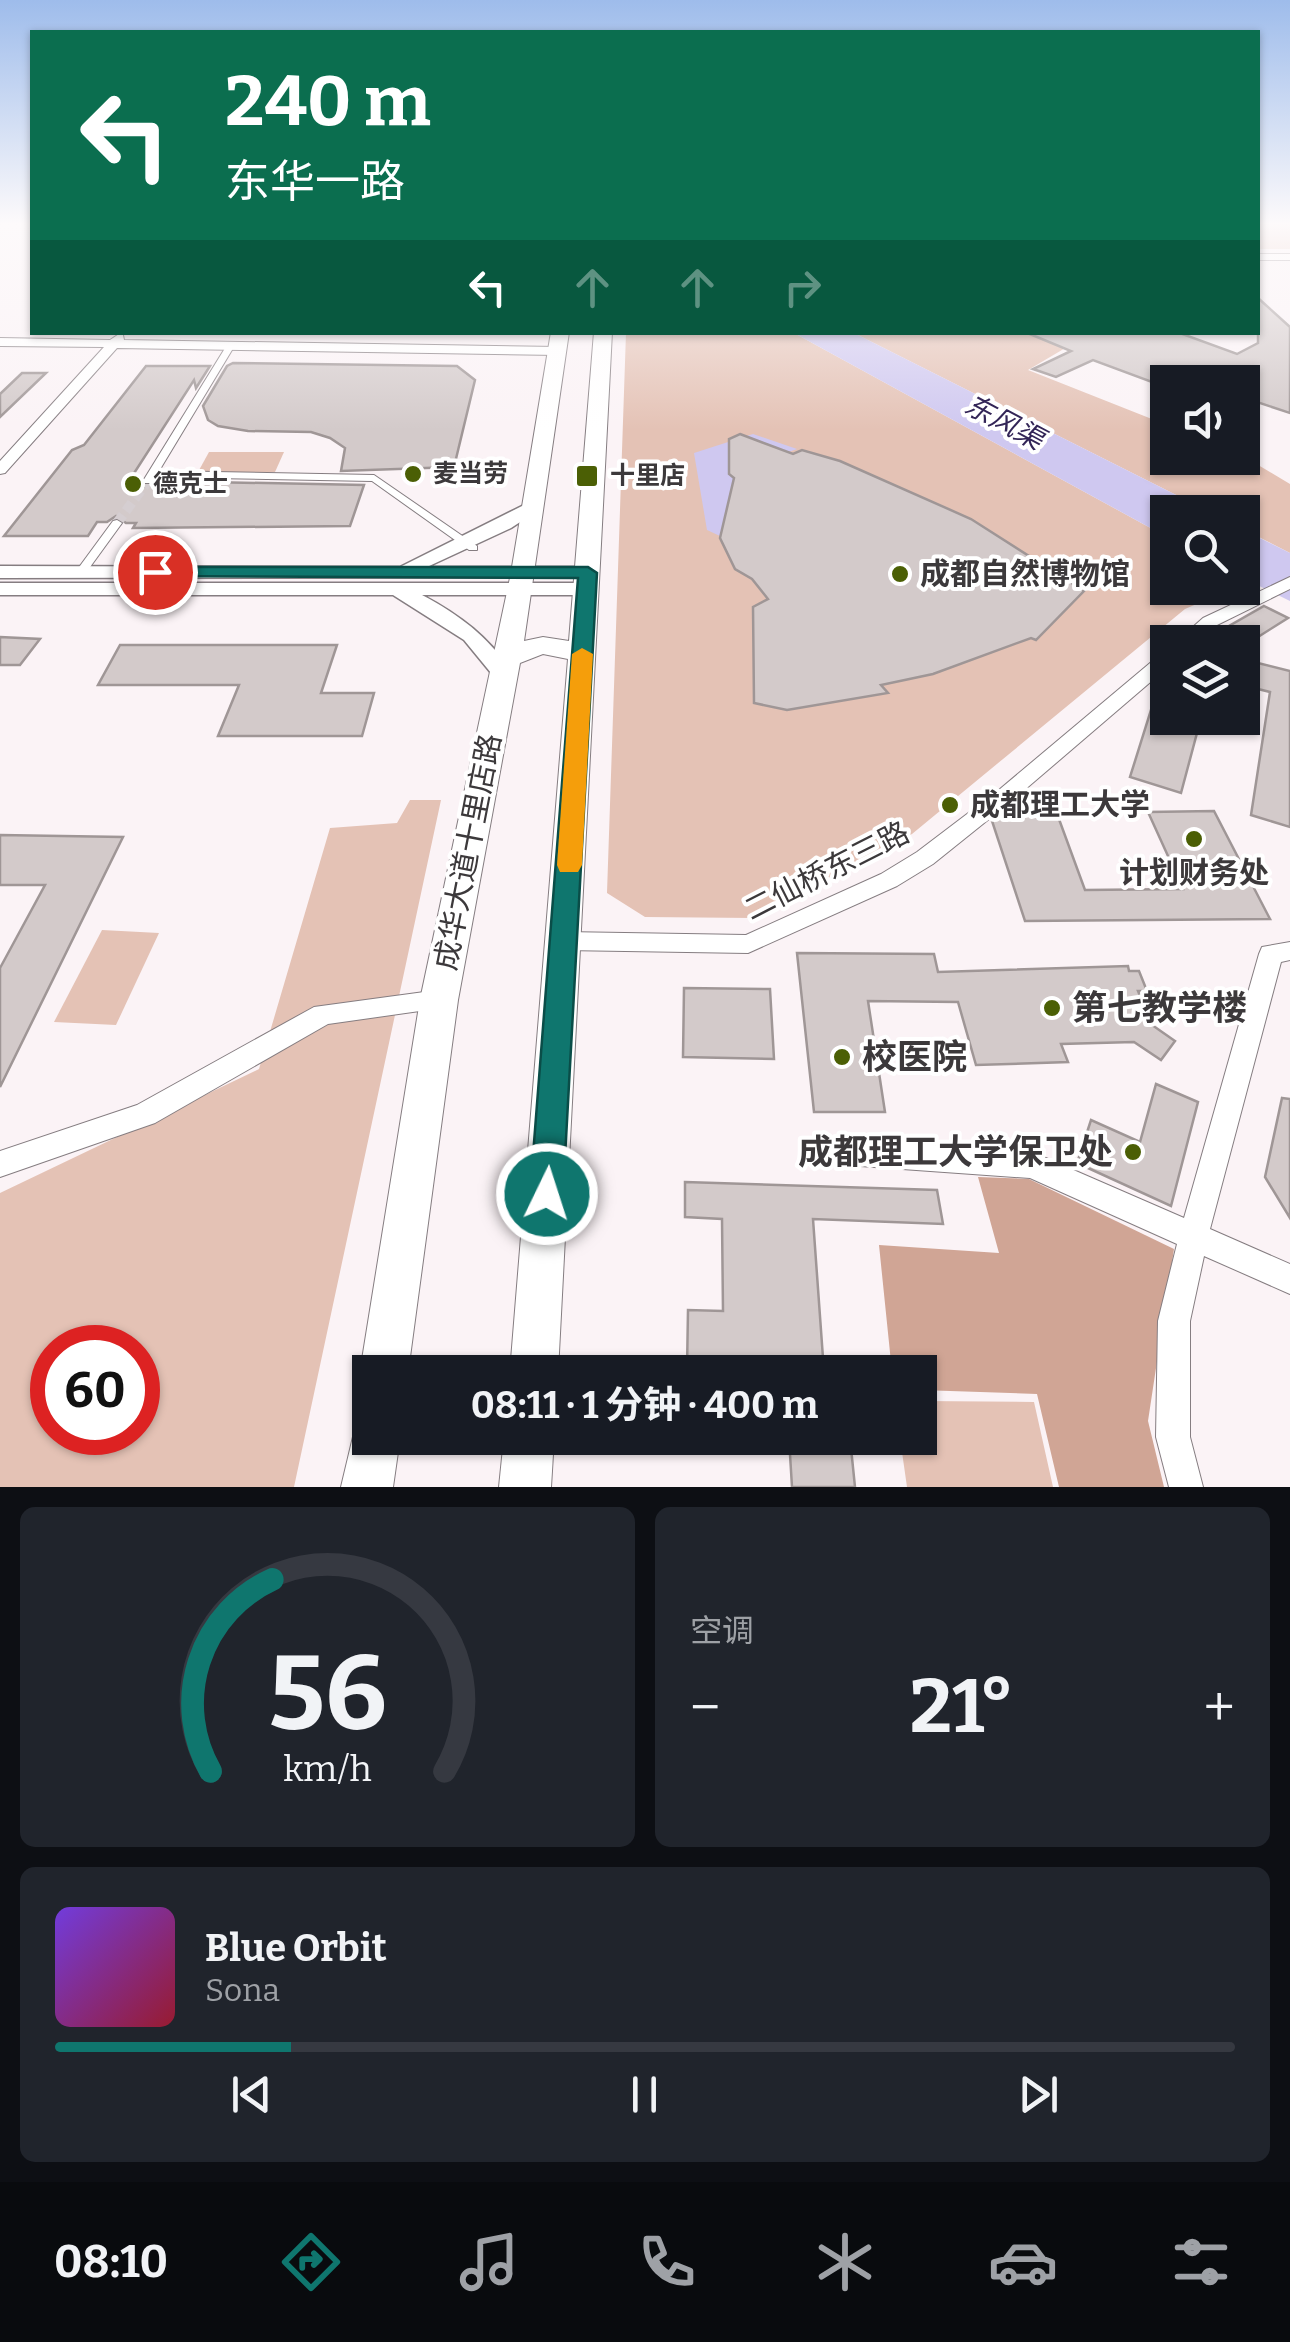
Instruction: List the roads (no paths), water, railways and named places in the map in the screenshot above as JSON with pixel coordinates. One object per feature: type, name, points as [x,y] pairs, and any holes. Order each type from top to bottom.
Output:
[{"type":"main road","points":[[535,1355],[604,335]]},
{"type":"main road","name":"成华大道十里店路","points":[[386,1355],[438,1000],[523,581],[559,342]]},
{"type":"main road","points":[[504,667],[513,652],[532,646],[557,646],[582,656]]},
{"type":"main road","points":[[367,1487],[372,1455]]},
{"type":"main road","points":[[525,1487],[528,1455]]},
{"type":"street","points":[[0,342],[120,338],[231,345],[559,342]]},
{"type":"street","points":[[0,470],[120,338]]},
{"type":"street","points":[[231,345],[151,478],[374,478],[469,545]]},
{"type":"street","points":[[0,572],[399,581],[534,505]]},
{"type":"street","points":[[81,572],[118,522]]},
{"type":"street","points":[[399,581],[464,628],[504,667]]},
{"type":"street","points":[[0,589],[587,581]]},
{"type":"street","points":[[1205,625],[1290,582]]},
{"type":"street","name":"二仙桥东三路","points":[[564,941],[748,944],[889,880],[926,858],[1007,794],[1150,673]]},
{"type":"street","points":[[1186,1487],[1172,1437],[1174,1321],[1193,1237],[1271,954],[1290,951]]},
{"type":"street","points":[[0,1164],[144,1114],[323,1014],[438,1000]]},
{"type":"street","points":[[818,1150],[1032,1165],[1290,1279]]},
{"type":"water","name":"东风渠","points":[[798,335],[858,335],[1176,495],[1150,495],[1150,528]]},
{"type":"water","points":[[753,434],[797,449],[747,467],[747,531],[720,536],[707,530],[694,453]]},
{"type":"water","points":[[1260,538],[1290,553],[1290,601],[1260,586]]},
{"type":"tunnel","points":[[117,523],[148,481]]},
{"type":"place","name":"麦当劳","points":[[413,474]]},
{"type":"place","name":"十里店","points":[[587,476]]},
{"type":"place","name":"德克士","points":[[133,484]]},
{"type":"place","name":"成都自然博物馆","points":[[900,574]]},
{"type":"place","name":"成都理工大学","points":[[950,805]]},
{"type":"place","name":"计划财务处","points":[[1194,839]]},
{"type":"place","name":"第七教学楼","points":[[1052,1008]]},
{"type":"place","name":"校医院","points":[[842,1057]]},
{"type":"place","name":"成都理工大学保卫处","points":[[1133,1152]]}]
